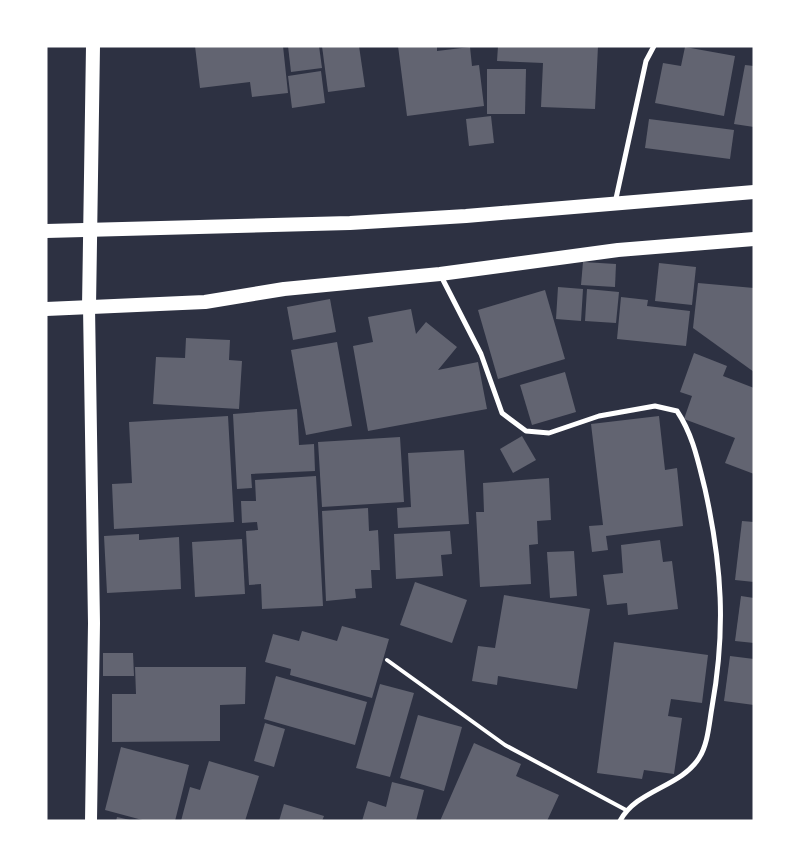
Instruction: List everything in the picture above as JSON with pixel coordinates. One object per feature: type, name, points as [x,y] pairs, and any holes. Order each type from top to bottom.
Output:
[{"type":"highway","points":[[89,307],[93,46]]},
{"type":"highway","points":[[46,231],[350,223],[754,192]]},
{"type":"highway","points":[[46,309],[205,302],[284,289],[440,274],[618,250],[754,239]]},
{"type":"main road","points":[[89,307],[94,623],[91,821]]},
{"type":"street","points":[[615,204],[646,61],[654,46]]},
{"type":"street","points":[[440,274],[481,354],[502,412],[526,431],[549,433],[599,416],[655,406],[677,411],[687,426],[697,455],[715,536],[722,601],[720,665],[706,741],[700,758],[689,771],[626,810],[620,821]]},
{"type":"lane","points":[[387,660],[505,745],[626,810]]},
{"type":"building","points":[[195,46],[283,46],[288,93],[252,97],[250,82],[200,88]]},
{"type":"building","points":[[288,46],[319,46],[322,68],[291,72]]},
{"type":"building","points":[[322,46],[359,46],[365,87],[328,92]]},
{"type":"building","points":[[398,46],[437,46],[437,51],[470,47],[472,66],[479,65],[484,106],[407,116]]},
{"type":"building","points":[[498,46],[598,46],[595,109],[541,107],[543,63],[497,61]]},
{"type":"building","points":[[685,47],[735,56],[724,116],[655,103],[663,63],[681,66]]},
{"type":"building","points":[[745,65],[754,66],[754,127],[734,124]]},
{"type":"building","points":[[487,69],[526,69],[525,114],[487,114]]},
{"type":"building","points":[[321,71],[325,103],[292,108],[288,76]]},
{"type":"building","points":[[491,116],[494,143],[469,146],[466,119]]},
{"type":"building","points":[[649,119],[734,130],[730,159],[645,148]]},
{"type":"building","points":[[583,262],[616,264],[615,287],[581,285]]},
{"type":"building","points":[[659,263],[696,267],[692,305],[655,301]]},
{"type":"building","points":[[698,283],[754,288],[754,372],[693,328]]},
{"type":"building","points":[[558,287],[583,289],[581,321],[556,319]]},
{"type":"building","points":[[587,289],[619,292],[616,323],[585,321]]},
{"type":"building","points":[[545,290],[565,359],[498,379],[478,310]]},
{"type":"building","points":[[621,297],[648,300],[647,306],[690,311],[686,346],[617,339]]},
{"type":"building","points":[[330,299],[336,332],[293,340],[287,307]]},
{"type":"building","points":[[411,309],[416,334],[426,322],[457,347],[438,370],[478,362],[487,409],[368,431],[353,346],[373,342],[368,317]]},
{"type":"building","points":[[186,338],[230,340],[229,360],[242,361],[239,409],[153,404],[156,357],[185,358]]},
{"type":"building","points":[[337,342],[352,426],[306,435],[291,350]]},
{"type":"building","points":[[694,353],[727,366],[723,376],[754,388],[754,474],[725,463],[735,438],[684,419],[692,396],[680,392]]},
{"type":"building","points":[[565,372],[576,412],[532,425],[520,385]]},
{"type":"building","points":[[297,409],[299,445],[314,444],[315,471],[251,474],[252,488],[237,489],[233,414]]},
{"type":"building","points":[[228,416],[234,522],[114,529],[112,484],[132,483],[129,422]]},
{"type":"building","points":[[659,416],[665,470],[677,468],[683,526],[606,536],[608,550],[592,552],[589,526],[603,525],[591,424]]},
{"type":"building","points":[[522,436],[536,460],[513,473],[500,449]]},
{"type":"building","points":[[400,437],[404,502],[322,507],[318,442]]},
{"type":"building","points":[[464,450],[469,524],[398,528],[397,508],[411,507],[408,453]]},
{"type":"building","points":[[316,476],[323,606],[262,609],[261,584],[249,585],[246,531],[258,530],[257,522],[242,523],[241,501],[256,501],[255,480]]},
{"type":"building","points":[[549,478],[551,520],[537,521],[538,544],[529,545],[531,584],[480,587],[476,512],[484,512],[483,483]]},
{"type":"building","points":[[368,508],[369,531],[378,530],[380,570],[371,570],[372,588],[355,589],[356,598],[326,601],[322,511]]},
{"type":"building","points":[[742,521],[754,522],[754,582],[735,580]]},
{"type":"building","points":[[450,531],[452,554],[441,555],[443,576],[396,579],[394,534]]},
{"type":"building","points":[[139,534],[139,540],[179,537],[181,589],[107,593],[104,536]]},
{"type":"building","points":[[242,539],[245,594],[195,597],[192,542]]},
{"type":"building","points":[[660,540],[663,562],[672,561],[678,609],[628,615],[627,603],[607,605],[603,575],[623,573],[621,545]]},
{"type":"building","points":[[574,551],[577,596],[550,598],[547,552]]},
{"type":"building","points":[[415,582],[467,600],[452,643],[400,625]]},
{"type":"building","points":[[504,595],[590,609],[577,689],[498,676],[497,685],[472,681],[478,646],[495,648]]},
{"type":"building","points":[[741,596],[754,598],[754,643],[735,641]]},
{"type":"building","points":[[342,626],[389,639],[372,698],[290,675],[291,669],[265,662],[273,634],[299,641],[302,631],[337,641]]},
{"type":"building","points":[[614,642],[708,655],[702,703],[671,699],[668,716],[682,718],[674,774],[644,770],[642,779],[597,773]]},
{"type":"building","points":[[103,653],[133,653],[134,676],[103,676]]},
{"type":"building","points":[[730,656],[754,659],[754,705],[724,701]]},
{"type":"building","points":[[135,667],[246,667],[245,704],[220,705],[220,741],[112,742],[112,694],[136,694]]},
{"type":"building","points":[[276,676],[367,702],[355,745],[264,719]]},
{"type":"building","points":[[380,684],[414,693],[390,777],[356,768]]},
{"type":"building","points":[[418,715],[462,727],[444,791],[400,778]]},
{"type":"building","points":[[265,723],[285,729],[274,767],[254,761]]},
{"type":"building","points":[[474,743],[521,764],[516,776],[559,795],[547,821],[440,821]]},
{"type":"building","points":[[121,747],[189,765],[175,821],[146,821],[105,810]]},
{"type":"building","points":[[209,761],[259,776],[245,821],[181,821],[190,787],[200,790]]},
{"type":"building","points":[[392,782],[424,790],[416,821],[362,821],[368,801],[386,807]]},
{"type":"building","points":[[284,804],[324,816],[322,821],[279,821]]},
{"type":"building","points":[[117,817],[130,820],[130,821],[116,821]]}]
